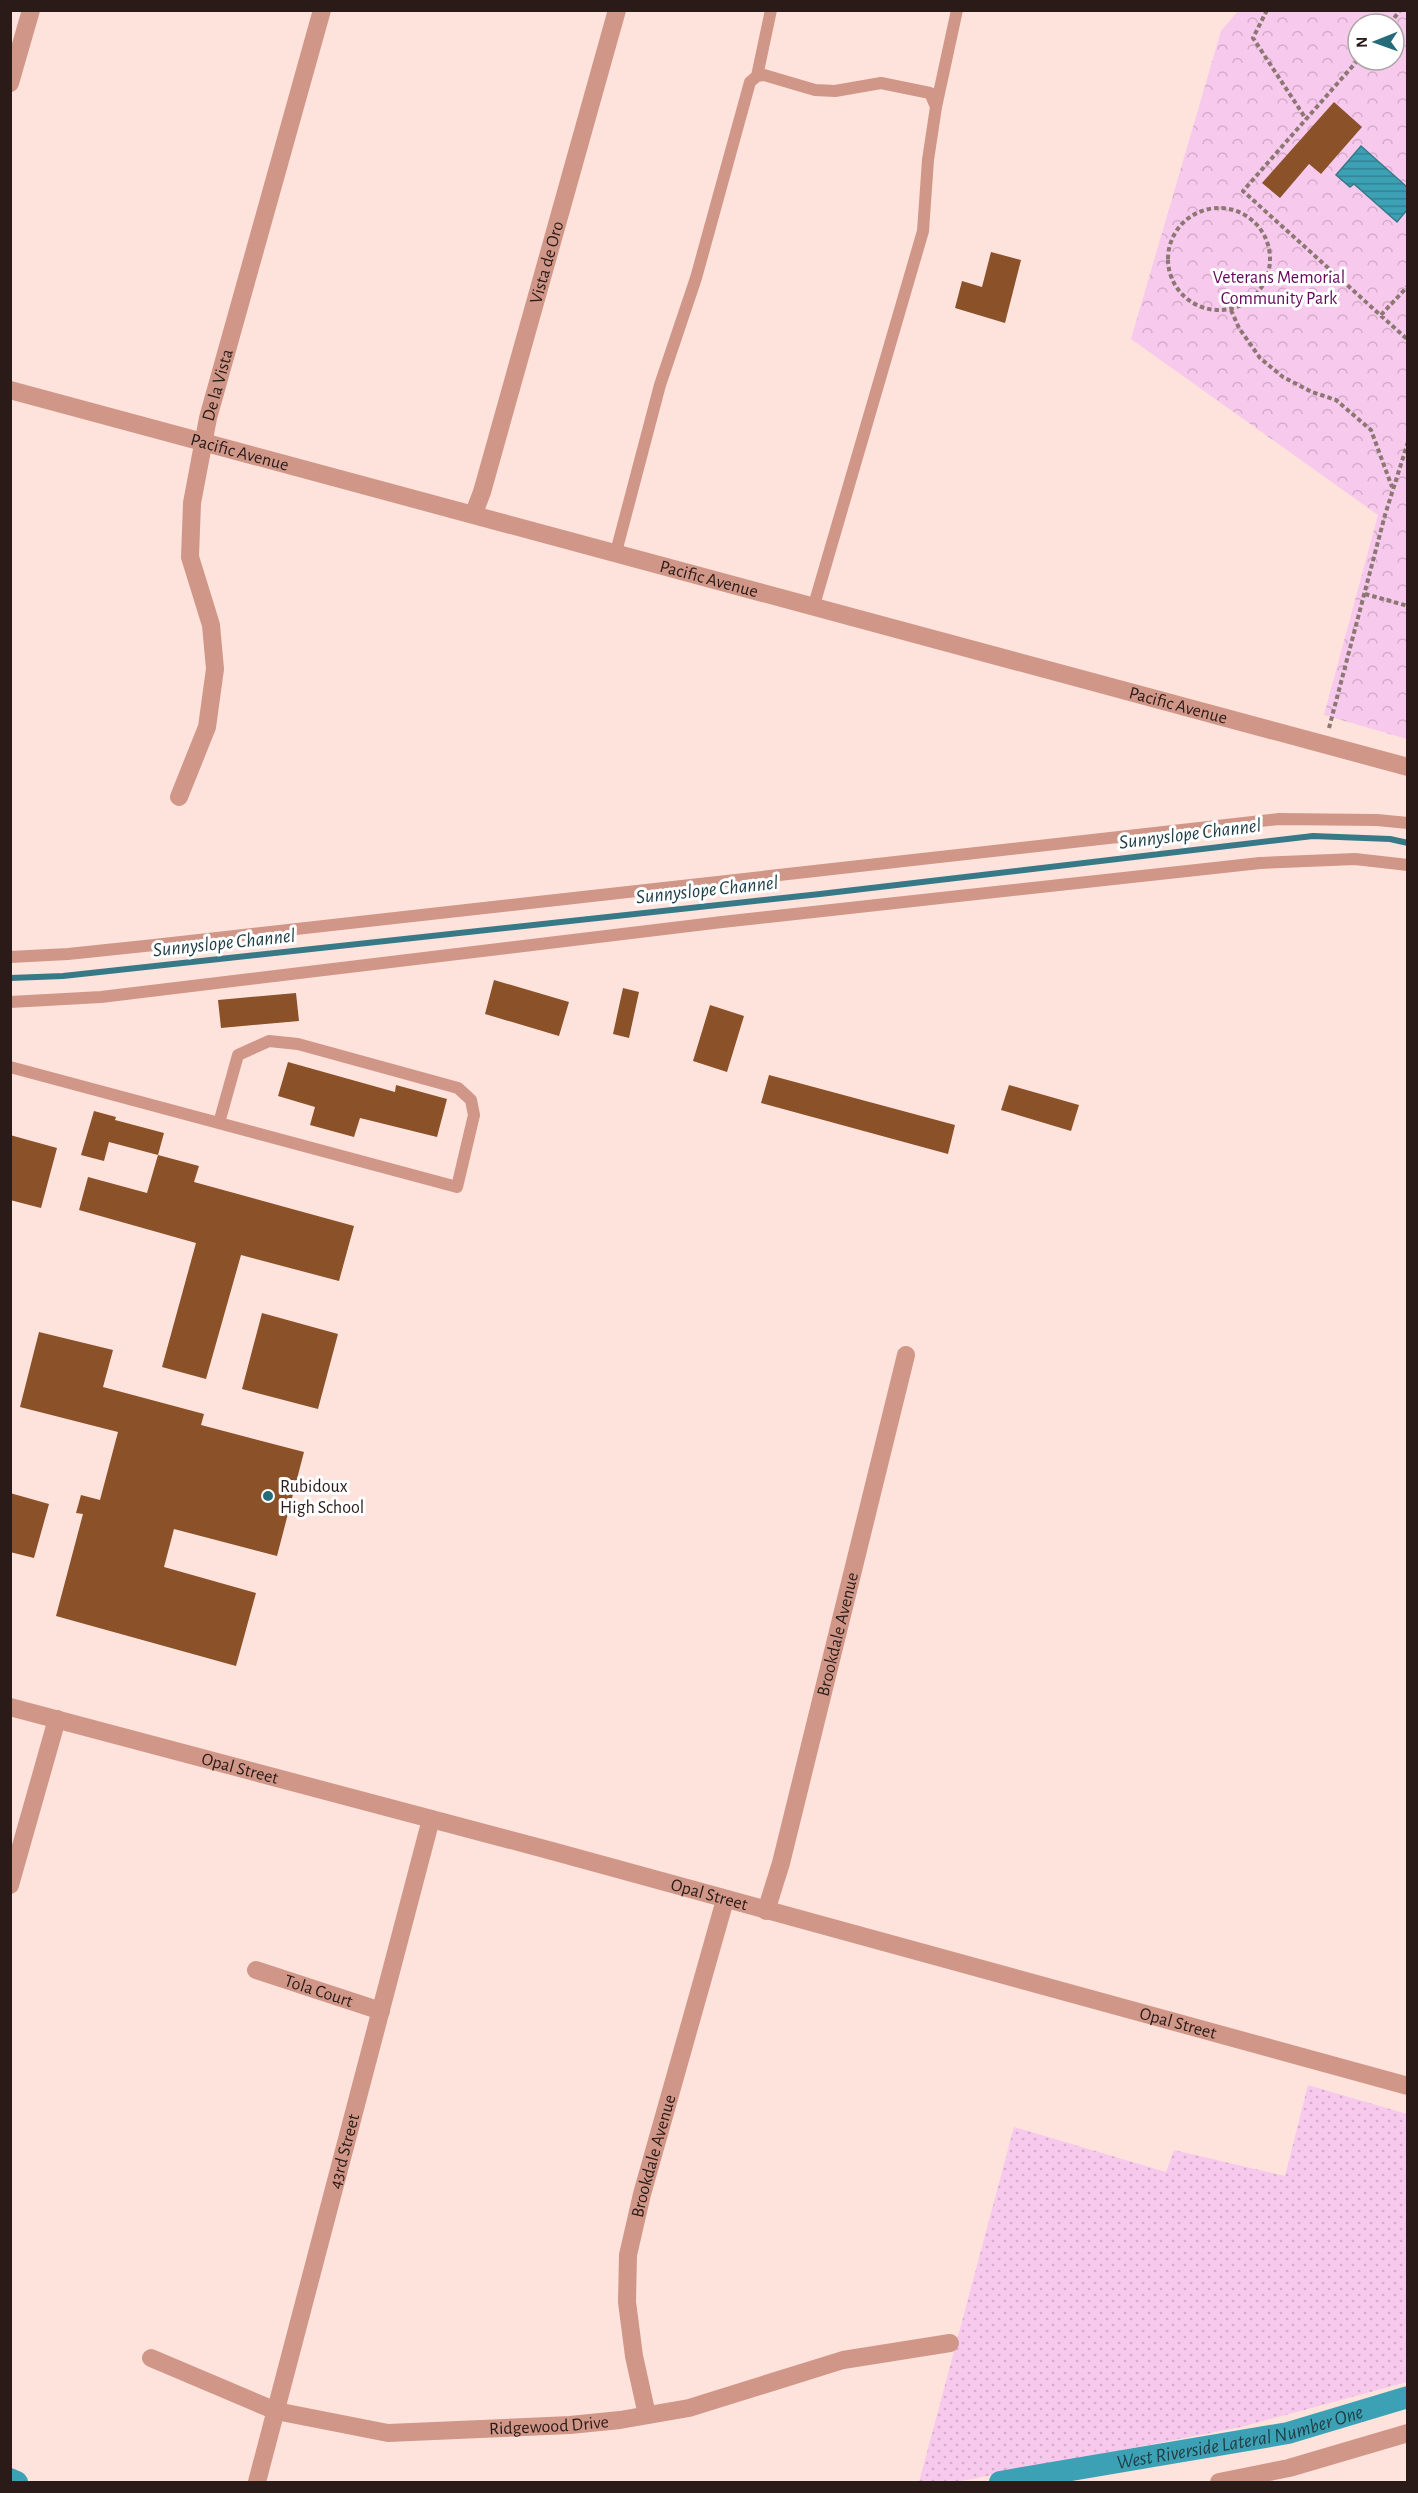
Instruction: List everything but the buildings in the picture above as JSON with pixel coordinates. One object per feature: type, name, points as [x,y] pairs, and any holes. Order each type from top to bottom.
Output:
[{"type":"street","points":[[10,83],[30,10]]},
{"type":"street","name":"De la Vista","points":[[179,797],[207,727],[215,669],[211,625],[190,557],[192,502],[208,418],[322,10]]},
{"type":"street","name":"Vista de Oro","points":[[474,513],[482,492],[617,10]]},
{"type":"street","name":"Pacific Avenue","points":[[10,390],[474,513],[1407,767]]},
{"type":"street","name":"Brookdale Avenue","points":[[766,1911],[781,1863],[906,1355]]},
{"type":"street","name":"Opal Street","points":[[10,1707],[431,1819],[1407,2086]]},
{"type":"street","points":[[10,1885],[57,1719]]},
{"type":"street","name":"43rd Street","points":[[257,2482],[431,1819]]},
{"type":"street","name":"Brookdale Avenue","points":[[647,2415],[634,2356],[627,2302],[628,2255],[642,2194],[725,1900]]},
{"type":"street","name":"Tola Court","points":[[256,1970],[381,2012]]},
{"type":"street","name":"Ridgewood Drive","points":[[151,2358],[276,2411],[388,2433],[570,2425],[647,2415],[688,2408],[843,2360],[950,2343]]},
{"type":"street","points":[[1219,2482],[1289,2468],[1407,2433]]},
{"type":"lane","points":[[757,76],[771,10]]},
{"type":"lane","points":[[814,605],[923,231],[928,160],[936,107],[957,10]]},
{"type":"lane","points":[[616,552],[660,385],[696,278],[750,82],[757,76],[764,75],[814,90],[835,91],[881,82],[930,93],[936,107]]},
{"type":"lane","points":[[10,957],[144,946],[1267,820],[1321,818],[1407,823]]},
{"type":"lane","points":[[10,1002],[101,997],[711,923],[1260,863],[1355,860],[1407,865]]},
{"type":"lane","points":[[10,1067],[219,1124],[311,1146],[457,1187],[474,1115],[471,1100],[458,1088],[298,1044],[269,1041],[238,1055],[219,1124]]},
{"type":"path","points":[[1267,10],[1253,38],[1306,119]]},
{"type":"path","points":[[1347,72],[1243,191],[1407,340]]},
{"type":"path","points":[[1216,207],[1237,211],[1255,222],[1267,240],[1271,262],[1265,283],[1251,300],[1231,310],[1211,310],[1191,303],[1175,287],[1168,267],[1169,246],[1179,226],[1195,213],[1216,207]]},
{"type":"path","points":[[1381,315],[1407,286]]},
{"type":"path","points":[[1231,310],[1239,328],[1260,358],[1283,377],[1312,392],[1336,400],[1371,430],[1392,489]]},
{"type":"path","points":[[1329,729],[1392,489],[1407,441]]},
{"type":"path","points":[[1365,594],[1407,606]]},
{"type":"green space","name":"Veterans Memorial Community Park","points":[[1238,11],[1407,11],[1407,739],[1324,715],[1378,515],[1131,339],[1221,31]]},
{"type":"green space","points":[[1308,2085],[1407,2114],[1407,2382],[1241,2427],[956,2482],[919,2482],[1014,2127],[1166,2172],[1174,2150],[1285,2176]]},
{"type":"water","points":[[1361,146],[1407,187],[1407,210],[1397,222],[1354,184],[1350,187],[1336,175]]},
{"type":"waterway","name":"Sunnyslope Channel","points":[[10,978],[63,976],[820,894],[1313,836],[1390,839],[1408,843]]},
{"type":"waterway","name":"West Riverside Lateral Number One","points":[[1000,2482],[1288,2433],[1408,2397]]},
{"type":"waterway","name":"West Riverside Lateral Number One","points":[[10,2479],[17,2482]]},
{"type":"place","name":"Rubidoux High School","points":[[268,1496]]}]
